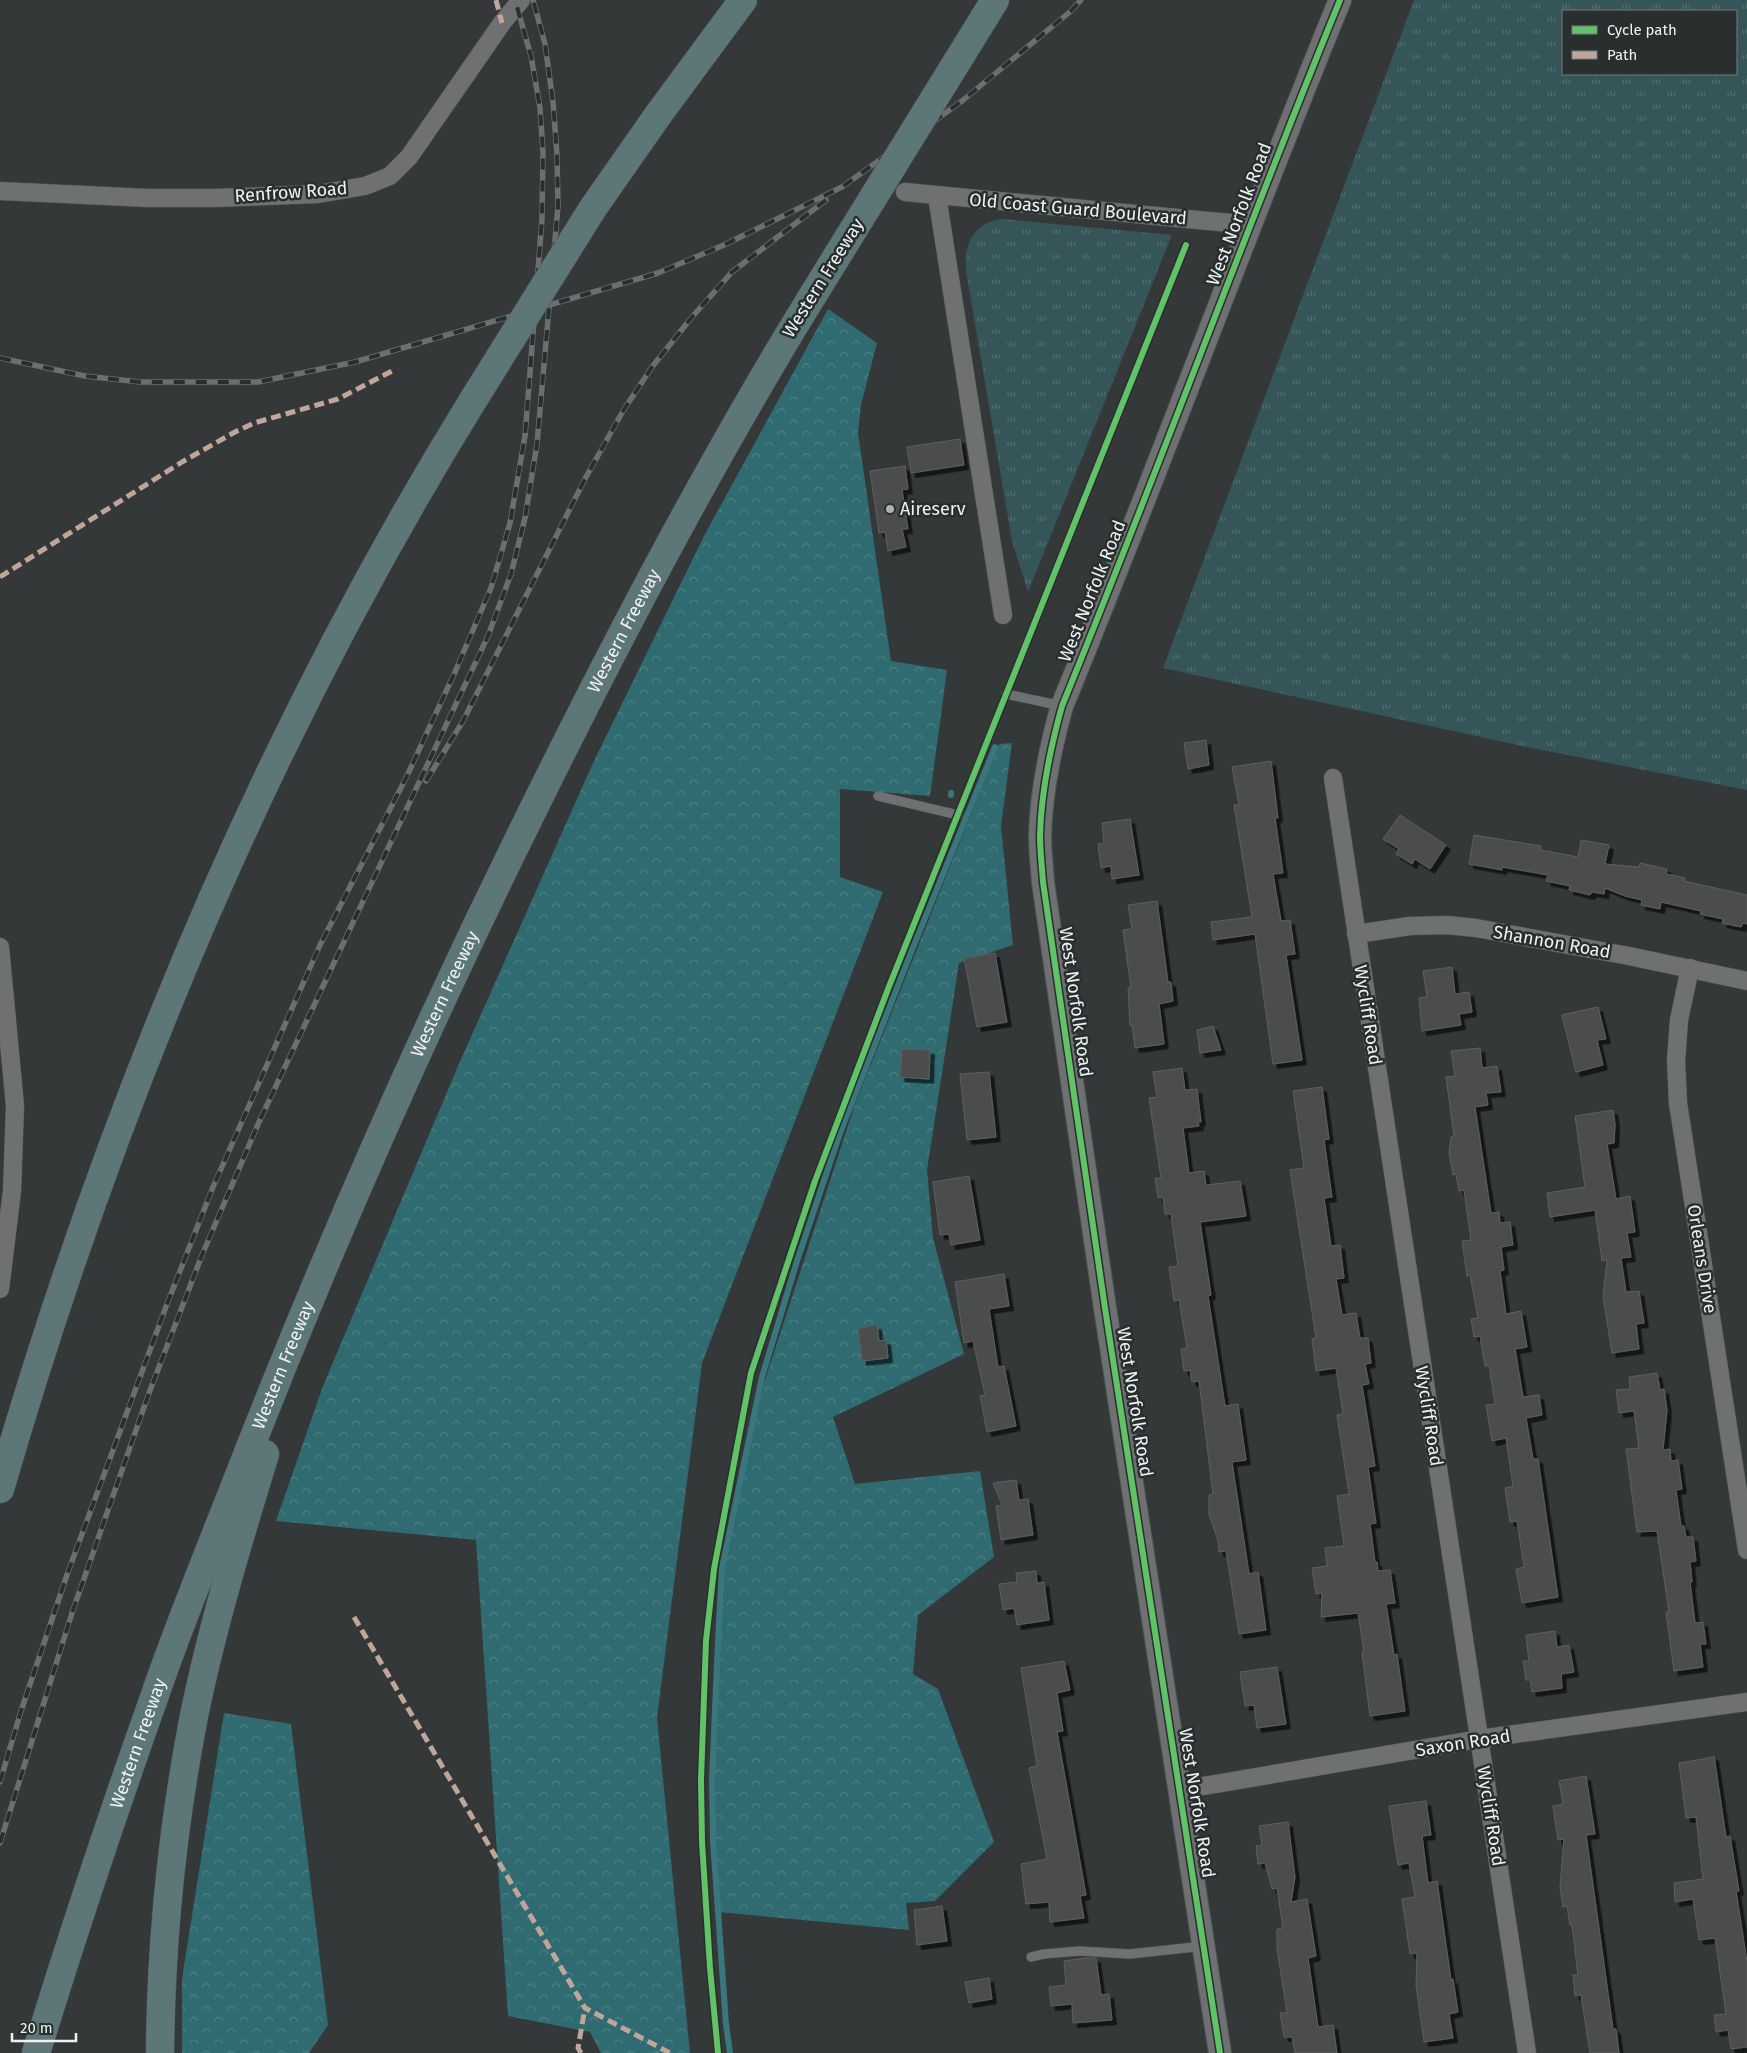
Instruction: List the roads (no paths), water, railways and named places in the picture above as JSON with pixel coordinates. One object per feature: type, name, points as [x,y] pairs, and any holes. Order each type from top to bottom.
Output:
[{"type":"highway","points":[[0,1489],[26,1399],[103,1170],[171,995],[224,870],[297,718],[366,585],[439,455],[475,397],[593,208],[658,115],[743,0]]},
{"type":"highway","name":"Western Freeway","points":[[36,2053],[95,1868],[156,1690],[283,1362],[373,1149],[486,905],[571,732],[678,529],[776,354],[990,9]]},
{"type":"highway","points":[[160,2053],[166,1912],[177,1816],[193,1721],[214,1626],[280,1406],[324,1278],[373,1149]]},
{"type":"street","name":"Renfrow Road","points":[[0,191],[148,198],[214,198],[318,194],[365,186],[390,176],[409,157],[502,23],[521,0]]},
{"type":"street","name":"West Norfolk Road","points":[[1220,2053],[1105,1308],[1043,882],[1040,837],[1043,792],[1050,748],[1062,706],[1251,225],[1288,125],[1340,0]]},
{"type":"street","name":"Old Coast Guard Boulevard","points":[[905,192],[1251,225]]},
{"type":"street","points":[[937,196],[1003,615]]},
{"type":"street","name":"Wycliff Road","points":[[1333,778],[1527,2053]]},
{"type":"street","name":"Shannon Road","points":[[1356,934],[1410,926],[1447,925],[1476,928],[1690,968],[1747,981]]},
{"type":"street","points":[[0,947],[15,1106],[12,1191],[0,1289]]},
{"type":"street","name":"Orleans Drive","points":[[1690,968],[1679,1020],[1676,1062],[1678,1103],[1747,1550]]},
{"type":"street","name":"Saxon Road","points":[[1180,1790],[1479,1740],[1747,1702]]},
{"type":"lane","points":[[1006,694],[1062,706]]},
{"type":"lane","points":[[878,796],[958,815]]},
{"type":"lane","points":[[1031,1958],[1044,1954],[1079,1951],[1130,1954],[1204,1946]]},
{"type":"waterway","points":[[730,2053],[726,2024],[713,1841],[712,1779],[722,1568],[762,1377],[797,1261],[840,1133],[995,747]]},
{"type":"railway","points":[[0,1782],[21,1711],[68,1572],[167,1304],[213,1187],[320,945],[406,778],[455,672],[491,588],[510,523],[525,436],[542,219],[543,152],[540,108],[531,56],[515,0]]},
{"type":"railway","points":[[0,1843],[72,1613],[149,1393],[202,1255],[259,1122],[488,636],[511,574],[525,518],[537,444],[558,206],[553,102],[545,44],[533,0]]},
{"type":"railway","points":[[0,358],[85,376],[140,382],[258,382],[355,362],[658,273],[724,245],[842,187],[962,101],[1071,11],[1081,0]]},
{"type":"railway","points":[[426,781],[463,721],[586,477],[623,411],[652,367],[692,317],[732,272],[826,200]]},
{"type":"place","name":"Aireserv","points":[[890,509]]}]
